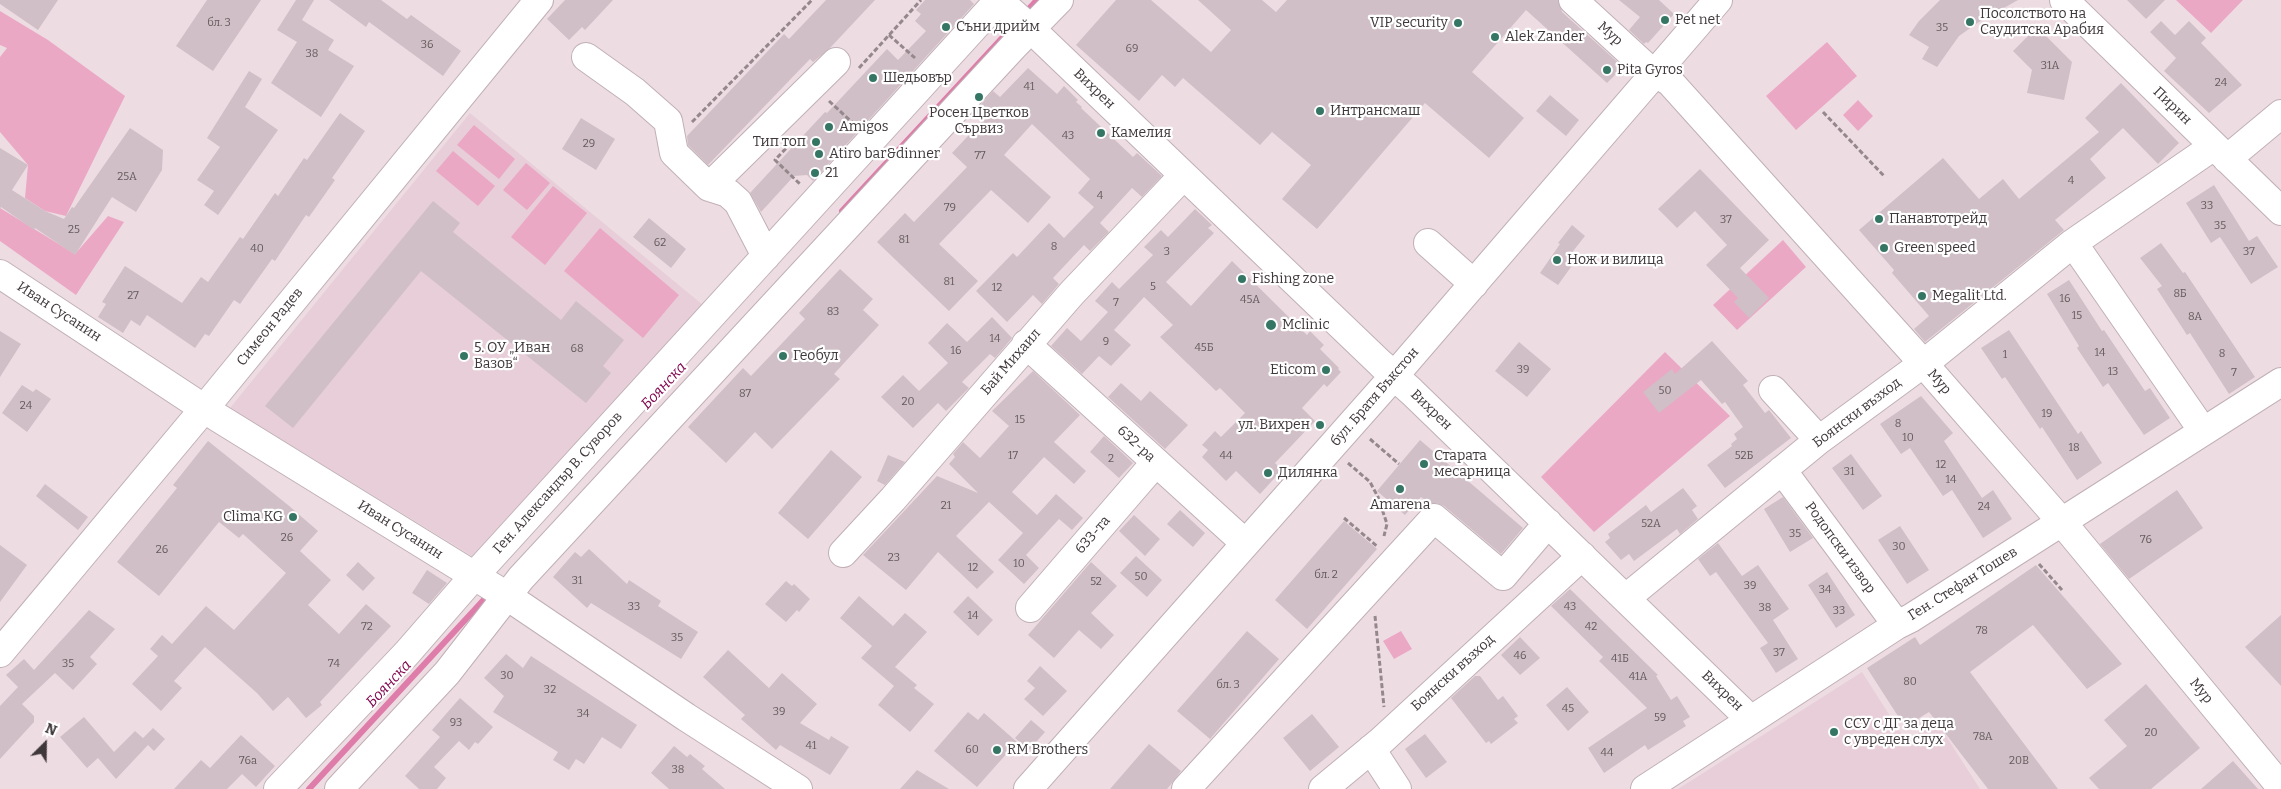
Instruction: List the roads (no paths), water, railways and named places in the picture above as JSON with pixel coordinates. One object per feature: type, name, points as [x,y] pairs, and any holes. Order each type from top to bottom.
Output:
[{"type":"street","name":"Симеон Радев","points":[[0,653],[204,408],[538,0]]},
{"type":"street","name":"Вихрен","points":[[999,0],[1752,720]]},
{"type":"street","name":"Ген. Александър В. Суворов","points":[[278,789],[407,653],[474,576],[999,0]]},
{"type":"street","points":[[339,789],[447,672],[520,578],[1030,29],[1060,0]]},
{"type":"street","name":"Мур","points":[[1573,0],[1645,66],[1670,82],[1923,363],[2061,521],[2281,787]]},
{"type":"street","name":"бул. Братя Бъкстон","points":[[1028,789],[1394,376],[1718,0]]},
{"type":"street","name":"Пирин","points":[[2064,0],[2281,211]]},
{"type":"street","points":[[586,57],[635,92],[668,121],[674,153],[710,187],[728,193],[738,202],[766,256]]},
{"type":"street","points":[[710,187],[846,67]]},
{"type":"street","name":"Боянски възход","points":[[1626,598],[1819,440],[1923,363],[2073,243],[2221,153],[2281,114]]},
{"type":"street","name":"Бай Михаил","points":[[844,553],[1026,344],[1183,176]]},
{"type":"street","points":[[1428,243],[1474,284]]},
{"type":"street","points":[[2073,243],[2203,431]]},
{"type":"street","name":"Иван Сусанин","points":[[0,274],[204,408],[507,596],[686,717],[798,789]]},
{"type":"street","name":"632-ра","points":[[1026,344],[1245,543]]},
{"type":"street","name":"Ген. Стефан Тошев","points":[[1646,789],[1897,625],[2281,382]]},
{"type":"street","points":[[1773,390],[1819,440]]},
{"type":"street","name":"633-та","points":[[1030,608],[1156,462]]},
{"type":"street","name":"Родопски извор","points":[[1782,470],[1897,625]]},
{"type":"street","points":[[1186,789],[1434,518],[1503,576],[1548,523]]},
{"type":"street","name":"Боянски възход","points":[[1324,789],[1379,742],[1582,556]]},
{"type":"street","points":[[1379,742],[1397,789]]},
{"type":"waterway","name":"Боянска","points":[[1024,14],[1037,0]]},
{"type":"waterway","name":"Боянска","points":[[842,211],[1015,24]]},
{"type":"waterway","name":"Боянска","points":[[309,789],[490,593]]},
{"type":"place","name":"Pet net","points":[[1665,20]]},
{"type":"place","name":"Посолството на Саудитска Арабия","points":[[1970,22]]},
{"type":"place","name":"VIP security","points":[[1458,23]]},
{"type":"place","name":"Съни дрийм","points":[[946,27]]},
{"type":"place","name":"Alek Zander","points":[[1495,37]]},
{"type":"place","name":"Pita Gyros","points":[[1607,70]]},
{"type":"place","name":"Шедьовър","points":[[873,78]]},
{"type":"place","name":"Росен Цветков Сървиз","points":[[979,97]]},
{"type":"place","name":"Интрансмаш","points":[[1320,111]]},
{"type":"place","name":"Amigos","points":[[829,127]]},
{"type":"place","name":"Камелия","points":[[1101,133]]},
{"type":"place","name":"Тип топ","points":[[816,142]]},
{"type":"place","name":"Atiro bar&dinner","points":[[819,154]]},
{"type":"place","name":"21","points":[[815,173]]},
{"type":"place","name":"Панавтотрейд","points":[[1879,219]]},
{"type":"place","name":"Green speed","points":[[1884,248]]},
{"type":"place","name":"Нож и вилица","points":[[1557,260]]},
{"type":"place","name":"Fishing zone","points":[[1242,279]]},
{"type":"place","name":"Megalit Ltd.","points":[[1922,296]]},
{"type":"place","name":"Mclinic","points":[[1271,325]]},
{"type":"place","name":"5. ОУ „Иван Вазов“","points":[[464,356]]},
{"type":"place","name":"Геобул","points":[[783,356]]},
{"type":"place","name":"Eticom","points":[[1326,370]]},
{"type":"place","name":"ул. Вихрен","points":[[1320,425]]},
{"type":"place","name":"Старата месарница","points":[[1424,464]]},
{"type":"place","name":"Дилянка","points":[[1268,473]]},
{"type":"place","name":"Amarena","points":[[1400,489]]},
{"type":"place","name":"Clima KG","points":[[293,517]]},
{"type":"place","name":"ССУ с ДГ за деца с увреден слух","points":[[1834,732]]},
{"type":"place","name":"RM Brothers","points":[[997,750]]}]
